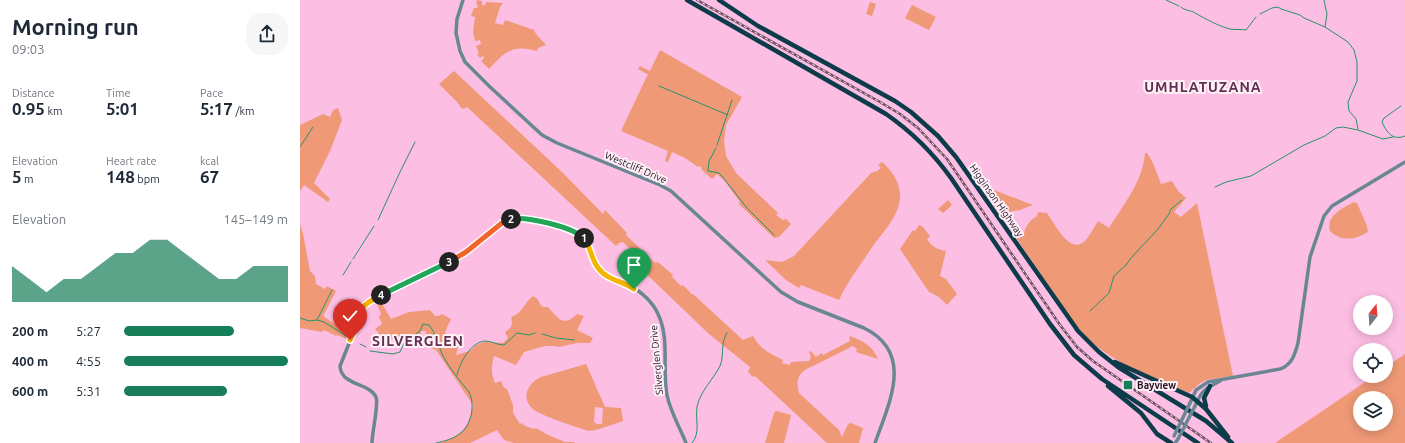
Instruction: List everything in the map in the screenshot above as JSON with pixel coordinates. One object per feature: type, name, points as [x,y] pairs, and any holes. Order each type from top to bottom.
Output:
[{"type":"highway","points":[[687,0],[877,109],[913,135],[937,160],[951,178],[1061,340],[1074,355],[1102,378],[1198,443]]},
{"type":"highway","name":"Higginson Highway","points":[[719,0],[758,26],[895,101],[938,136],[972,179],[1078,331],[1094,347],[1112,361],[1206,420],[1231,442]]},
{"type":"highway","points":[[1112,361],[1197,400],[1206,408],[1231,442]]},
{"type":"highway","points":[[1102,378],[1107,385],[1141,413],[1157,434],[1171,443]]},
{"type":"highway","points":[[1206,408],[1204,398],[1210,386]]},
{"type":"street","name":"Westcliff Drive","points":[[463,0],[457,19],[456,33],[460,52],[465,62],[484,82],[542,135],[557,144],[671,191],[781,292],[798,302],[870,331],[882,340],[890,352],[895,368],[895,382],[875,443]]},
{"type":"street","points":[[1176,443],[1176,438],[1192,397],[1196,390],[1201,386],[1285,367],[1292,359],[1298,343],[1308,263],[1325,214],[1332,206],[1405,162]]},
{"type":"street","name":"Silverglen Drive","points":[[372,443],[372,431],[377,403],[376,396],[369,390],[345,377],[340,372],[340,366],[364,306],[376,298],[461,255],[502,223],[509,219],[517,218],[560,226],[580,234],[586,241],[595,263],[601,272],[608,277],[629,285],[655,307],[663,330],[667,397],[686,443]]},
{"type":"street","points":[[1171,443],[1176,438],[1202,392],[1215,382]]},
{"type":"shaded area","points":[[477,0],[482,1],[482,5],[485,5],[486,2],[503,3],[500,7],[495,23],[503,25],[505,20],[534,30],[546,45],[538,48],[537,51],[521,48],[510,51],[489,69],[481,61],[484,58],[483,56],[480,58],[477,54],[479,53],[476,46],[481,44],[480,40],[475,41],[473,32],[475,17],[471,16],[474,8],[477,8]]},
{"type":"shaded area","points":[[870,2],[876,4],[872,16],[866,14]]},
{"type":"shaded area","points":[[912,5],[936,17],[929,30],[905,18]]},
{"type":"shaded area","points":[[660,50],[742,97],[726,125],[724,141],[726,156],[736,173],[778,213],[776,215],[783,220],[786,219],[791,224],[779,237],[774,238],[739,204],[740,202],[724,180],[717,174],[712,179],[701,169],[702,168],[672,152],[668,162],[665,161],[668,151],[621,131],[647,76],[649,75],[638,69],[640,66],[650,71]]},
{"type":"shaded area","points":[[454,71],[563,173],[603,214],[605,210],[627,233],[626,235],[655,263],[658,262],[673,275],[672,277],[681,286],[683,285],[743,340],[753,336],[766,351],[783,360],[782,363],[790,365],[791,362],[809,361],[811,357],[809,352],[811,351],[816,357],[822,353],[823,355],[850,341],[849,336],[858,339],[870,347],[878,359],[856,352],[857,349],[853,346],[805,370],[802,372],[798,380],[799,393],[839,430],[842,437],[848,424],[851,423],[863,428],[859,443],[827,443],[755,376],[753,377],[748,372],[750,367],[709,334],[636,264],[640,259],[623,242],[616,246],[467,107],[462,109],[439,84]]},
{"type":"shaded area","points":[[338,108],[342,120],[330,151],[314,183],[330,199],[328,202],[304,185],[300,191],[300,125],[323,114],[330,117],[333,110]]},
{"type":"shaded area","points":[[1145,153],[1147,153],[1153,163],[1161,184],[1172,181],[1178,191],[1186,198],[1174,212],[1181,217],[1197,203],[1233,376],[1206,380],[1189,393],[1122,363],[1095,345],[1077,327],[986,194],[987,190],[991,189],[1033,205],[1020,210],[1008,212],[1010,220],[1019,235],[1023,235],[1028,224],[1037,216],[1038,212],[1046,212],[1058,230],[1069,242],[1080,244],[1088,238],[1098,221],[1109,228],[1137,183],[1141,173]]},
{"type":"shaded area","points":[[882,162],[890,170],[898,183],[900,193],[899,206],[890,224],[846,286],[839,300],[801,285],[799,288],[786,280],[765,260],[782,262],[794,256],[872,172],[876,172],[881,168],[878,165]]},
{"type":"shaded area","points":[[948,200],[952,205],[943,213],[938,209]]},
{"type":"shaded area","points":[[1354,202],[1357,203],[1368,232],[1359,237],[1349,239],[1334,235],[1330,231],[1329,225],[1333,216]]},
{"type":"shaded area","points":[[300,224],[310,271],[315,276],[316,284],[325,289],[327,286],[336,291],[323,316],[349,334],[347,339],[337,335],[336,336],[324,330],[322,332],[300,328]]},
{"type":"shaded area","points":[[919,225],[923,227],[930,236],[927,239],[933,246],[946,251],[940,276],[946,279],[957,294],[947,305],[939,297],[929,292],[900,249],[913,230],[915,231]]},
{"type":"shaded area","points":[[533,296],[537,299],[541,306],[548,307],[561,320],[568,320],[577,314],[584,316],[577,330],[593,338],[590,343],[577,343],[559,347],[545,346],[524,352],[516,365],[494,356],[492,367],[493,377],[495,383],[501,381],[504,388],[507,389],[513,405],[513,413],[520,424],[522,423],[525,426],[534,429],[536,428],[565,442],[575,443],[514,443],[504,440],[497,430],[470,443],[438,443],[453,438],[463,430],[469,420],[473,405],[436,350],[426,346],[426,331],[421,331],[420,338],[382,339],[375,329],[382,324],[379,317],[381,314],[377,304],[381,302],[391,319],[409,312],[430,310],[435,316],[442,314],[451,319],[445,332],[449,339],[452,337],[460,340],[456,355],[470,351],[476,345],[484,342],[503,343],[508,338],[505,332],[511,326],[511,317],[515,316]]},
{"type":"shaded area","points":[[1405,354],[1405,443],[1275,443],[1364,383],[1393,383],[1393,362]]},
{"type":"shaded area","points":[[586,364],[605,407],[621,408],[623,421],[589,431],[537,412],[529,405],[526,396],[532,383],[541,377]],"holes":[[[595,407],[603,408],[602,424],[597,424],[594,422]]]},
{"type":"shaded area","points":[[776,411],[791,415],[784,443],[765,443],[774,413]]},
{"type":"waterway","points":[[1166,0],[1179,6]]},
{"type":"waterway","points":[[1324,0],[1327,14],[1325,27]]},
{"type":"waterway","points":[[1181,7],[1226,28],[1232,29],[1246,30],[1256,17]]},
{"type":"waterway","points":[[1260,14],[1272,8],[1278,7],[1300,15],[1325,27],[1348,42],[1354,50],[1357,62],[1357,81],[1348,102],[1349,111],[1356,119],[1358,129]]},
{"type":"waterway","points":[[659,86],[728,115]]},
{"type":"waterway","points":[[717,145],[732,100]]},
{"type":"waterway","points":[[1401,106],[1384,118],[1382,122],[1388,133],[1394,137],[1405,136]]},
{"type":"waterway","points":[[300,147],[313,127]]},
{"type":"waterway","points":[[1215,187],[1226,182],[1251,176],[1304,145],[1325,136],[1336,128],[1343,127],[1358,130],[1383,139],[1393,137]]},
{"type":"waterway","points":[[378,220],[415,142]]},
{"type":"waterway","points":[[716,148],[709,161],[708,171],[719,173],[747,208],[774,235]]},
{"type":"waterway","points":[[1090,311],[1109,293],[1114,276],[1126,265],[1158,229],[1171,209],[1182,200]]},
{"type":"waterway","points":[[353,259],[374,226]]},
{"type":"waterway","points":[[343,275],[351,262]]},
{"type":"waterway","points":[[317,320],[332,290]]},
{"type":"waterway","points":[[300,318],[309,321],[317,320],[324,322],[348,337]]},
{"type":"waterway","points":[[370,351],[393,354],[400,352],[404,343],[420,331],[423,324],[429,325],[432,329],[443,356],[469,392],[472,402],[472,413],[468,424],[462,432],[453,438],[436,443]]},
{"type":"waterway","points":[[457,375],[463,359],[471,349],[480,342],[488,341],[504,345],[517,333],[529,335],[535,333]]},
{"type":"waterway","points":[[692,443],[695,439],[697,430],[697,407],[701,396],[721,364],[723,342],[727,333]]},
{"type":"waterway","points":[[542,334],[556,338],[574,340]]},
{"type":"waterway","points":[[360,344],[366,347]]},
{"type":"railway","points":[[697,0],[880,102],[900,114],[918,128],[947,159],[1060,325],[1077,347],[1093,361],[1211,443]]},
{"type":"place","name":"Bayview","points":[[1128,385]]},
{"type":"district","name":"UMHLATUZANA","points":[[1203,87]]},
{"type":"district","name":"SILVERGLEN","points":[[418,341]]},
{"type":"route","points":[[350,340],[366,304],[388,291],[453,260],[470,249],[502,223],[513,218],[553,224],[565,227],[580,234],[588,244],[598,269],[608,277],[623,282],[634,289]]}]
